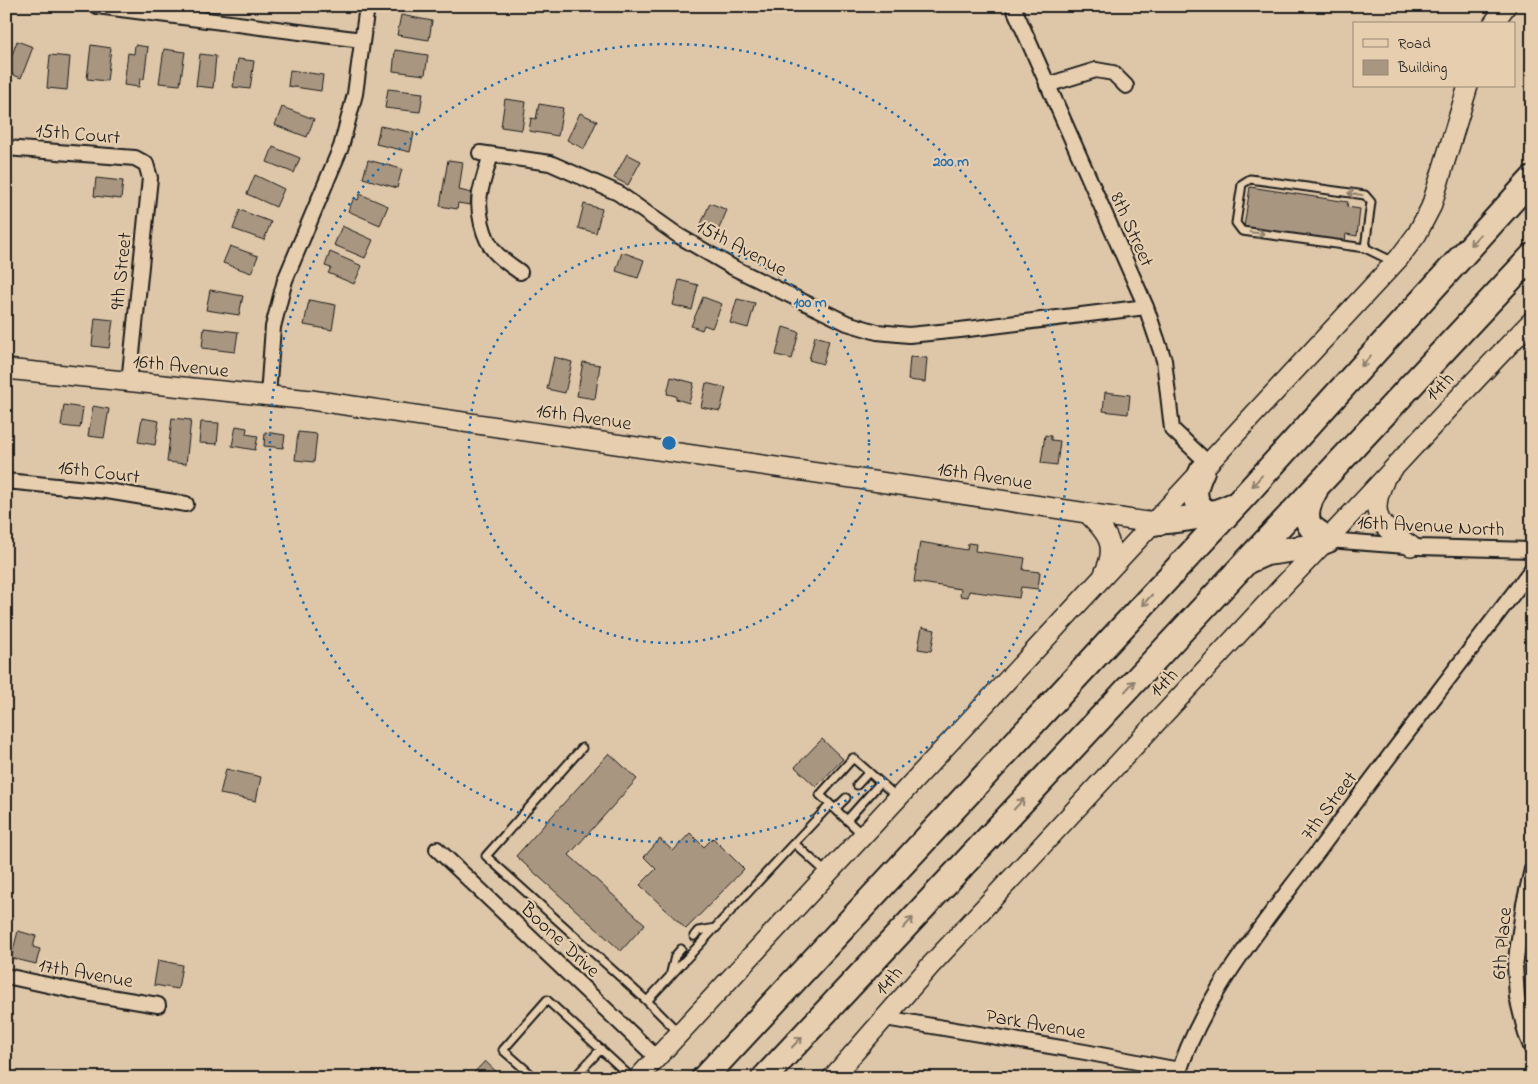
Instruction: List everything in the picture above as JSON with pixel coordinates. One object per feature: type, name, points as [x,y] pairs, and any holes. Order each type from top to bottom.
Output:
[{"type":"highway","points":[[704,1078],[1238,502],[1532,179]]},
{"type":"highway","points":[[764,1078],[986,838],[1248,562],[1532,256]]},
{"type":"highway","points":[[1205,467],[1197,482],[1196,499],[1201,509],[1213,514]]},
{"type":"highway","points":[[1314,491],[1309,503],[1308,521],[1312,528],[1328,540]]},
{"type":"highway","points":[[1153,524],[1213,514],[1238,502]]},
{"type":"highway","points":[[1153,524],[1180,542],[1181,552],[1172,573]]},
{"type":"highway","points":[[1248,562],[1266,553],[1310,547],[1328,540]]},
{"type":"street","points":[[97,6],[362,40]]},
{"type":"street","points":[[268,396],[272,327],[285,280],[341,147],[355,94],[367,6]]},
{"type":"street","name":"8th Street","points":[[1013,6],[1146,307],[1164,360],[1172,429],[1205,467]]},
{"type":"street","points":[[1494,22],[1506,6]]},
{"type":"street","points":[[1047,85],[1096,70],[1113,72],[1126,86]]},
{"type":"street","points":[[638,1078],[1395,262],[1417,234],[1431,207],[1467,88]]},
{"type":"street","name":"15th Court","points":[[6,148],[134,158],[146,164]]},
{"type":"street","name":"15th Avenue","points":[[520,272],[495,252],[487,240],[480,210],[485,154],[550,163],[618,193],[680,236],[734,268],[847,323],[877,332],[909,335],[1146,307]]},
{"type":"street","name":"9th Street","points":[[129,383],[150,178],[146,164]]},
{"type":"street","name":"14th","points":[[832,1078],[931,965],[1532,321]]},
{"type":"street","name":"16th Avenue","points":[[6,369],[310,400],[562,435],[1153,524]]},
{"type":"street","points":[[1387,475],[1378,495],[1378,515],[1386,530],[1411,546]]},
{"type":"street","name":"16th Court","points":[[6,481],[107,491],[186,504]]},
{"type":"street","points":[[1087,513],[1104,530],[1110,543],[1111,557],[1102,578]]},
{"type":"street","name":"16th Avenue North","points":[[1328,540],[1411,546],[1532,550]]},
{"type":"street","name":"7th Street","points":[[1178,1074],[1210,1005],[1245,950],[1532,569]]},
{"type":"street","name":"Boone Drive","points":[[437,849],[657,1058]]},
{"type":"street","name":"6th Place","points":[[1532,869],[1524,904],[1515,966],[1517,997],[1526,1034],[1532,1049]]},
{"type":"street","name":"17th Avenue","points":[[6,976],[80,992],[158,1005]]},
{"type":"street","name":"Park Avenue","points":[[885,1018],[1085,1052],[1178,1074]]},
{"type":"lane","points":[[1365,248],[1371,202],[1365,195],[1250,179],[1242,184],[1236,222],[1242,231],[1365,248],[1395,262]]},
{"type":"lane","points":[[582,748],[486,856],[680,1033]]},
{"type":"lane","points":[[863,836],[820,795],[853,758],[898,798]]},
{"type":"lane","points":[[857,785],[868,772]]},
{"type":"lane","points":[[847,820],[880,783]]},
{"type":"lane","points":[[647,1001],[794,843],[833,807],[846,798]]},
{"type":"lane","points":[[794,843],[828,874]]},
{"type":"lane","points":[[694,936],[698,931],[716,928]]},
{"type":"lane","points":[[670,977],[675,956],[681,949]]},
{"type":"lane","points":[[535,1078],[503,1050],[547,1000],[632,1078]]},
{"type":"lane","points":[[574,1078],[601,1049]]},
{"type":"building","points":[[401,15],[432,21],[429,40],[397,35]]},
{"type":"building","points":[[17,41],[33,47],[21,78],[6,72]]},
{"type":"building","points":[[91,45],[111,48],[107,81],[87,79]]},
{"type":"building","points":[[135,45],[148,47],[144,79],[140,79],[139,87],[124,85],[128,53],[134,54]]},
{"type":"building","points":[[164,49],[185,52],[180,85],[159,83]]},
{"type":"building","points":[[395,50],[428,55],[425,75],[393,71]]},
{"type":"building","points":[[200,54],[216,56],[213,88],[196,86]]},
{"type":"building","points":[[50,55],[70,57],[67,90],[47,88]]},
{"type":"building","points":[[238,59],[254,61],[250,89],[233,87]]},
{"type":"building","points":[[290,70],[323,75],[321,91],[288,86]]},
{"type":"building","points":[[388,89],[423,93],[420,112],[385,108]]},
{"type":"building","points":[[505,99],[526,102],[522,130],[501,127]]},
{"type":"building","points":[[539,104],[563,108],[558,136],[529,131],[531,118],[536,119]]},
{"type":"building","points":[[282,107],[314,119],[307,137],[275,125]]},
{"type":"building","points":[[580,113],[597,121],[584,149],[567,140]]},
{"type":"building","points":[[380,126],[414,133],[410,152],[376,144]]},
{"type":"building","points":[[273,147],[300,158],[294,173],[267,162]]},
{"type":"building","points":[[627,154],[641,161],[628,185],[614,178]]},
{"type":"building","points":[[368,160],[402,169],[397,188],[363,178]]},
{"type":"building","points":[[448,160],[463,162],[459,190],[472,193],[470,205],[458,203],[457,209],[440,206]]},
{"type":"building","points":[[255,175],[284,189],[276,207],[247,194]]},
{"type":"building","points":[[96,178],[123,181],[121,199],[94,196]]},
{"type":"building","points":[[1250,187],[1348,202],[1347,207],[1360,209],[1357,236],[1346,234],[1345,242],[1244,227]]},
{"type":"building","points":[[360,194],[388,206],[380,225],[348,211],[354,198],[358,200]]},
{"type":"building","points":[[710,203],[727,210],[718,231],[701,224]]},
{"type":"building","points":[[584,204],[602,209],[596,233],[578,228]]},
{"type":"building","points":[[240,210],[271,222],[264,240],[233,229]]},
{"type":"building","points":[[342,226],[373,240],[365,258],[334,245]]},
{"type":"building","points":[[230,246],[258,256],[251,273],[223,263]]},
{"type":"building","points":[[330,252],[362,266],[354,284],[328,273],[331,268],[325,266]]},
{"type":"building","points":[[622,252],[644,260],[638,278],[616,271]]},
{"type":"building","points":[[679,280],[698,285],[692,310],[673,305]]},
{"type":"building","points":[[210,290],[243,296],[239,315],[206,310]]},
{"type":"building","points":[[703,297],[722,304],[712,328],[704,325],[702,330],[691,326]]},
{"type":"building","points":[[737,299],[755,303],[748,328],[730,323]]},
{"type":"building","points":[[309,300],[336,305],[332,330],[304,325]]},
{"type":"building","points":[[95,318],[113,320],[109,348],[92,346]]},
{"type":"building","points":[[783,327],[799,332],[792,359],[776,355]]},
{"type":"building","points":[[204,328],[238,332],[235,352],[202,348]]},
{"type":"building","points":[[815,336],[829,340],[823,364],[809,360]]},
{"type":"building","points":[[554,357],[572,362],[565,393],[547,389]]},
{"type":"building","points":[[910,357],[927,358],[925,382],[908,380]]},
{"type":"building","points":[[583,362],[600,365],[595,399],[577,396]]},
{"type":"building","points":[[671,377],[694,383],[689,403],[676,399],[676,396],[667,394]]},
{"type":"building","points":[[706,383],[726,388],[720,411],[701,407]]},
{"type":"building","points":[[1105,392],[1130,395],[1128,414],[1103,411]]},
{"type":"building","points":[[64,405],[83,408],[80,428],[61,426]]},
{"type":"building","points":[[93,406],[109,409],[104,438],[88,436]]},
{"type":"building","points":[[142,418],[159,421],[155,445],[138,442]]},
{"type":"building","points":[[172,418],[191,420],[186,464],[167,462]]},
{"type":"building","points":[[201,422],[219,423],[217,444],[199,443]]},
{"type":"building","points":[[236,426],[247,428],[246,434],[258,436],[255,450],[232,446]]},
{"type":"building","points":[[265,432],[285,435],[283,448],[264,446]]},
{"type":"building","points":[[298,432],[317,434],[314,462],[295,460]]},
{"type":"building","points":[[1045,435],[1051,436],[1051,440],[1060,441],[1057,465],[1041,463]]},
{"type":"building","points":[[920,542],[967,550],[968,543],[976,544],[975,551],[1025,558],[1023,570],[1040,572],[1038,589],[1021,587],[1019,598],[969,591],[968,597],[960,596],[961,589],[914,582]]},
{"type":"building","points":[[922,627],[935,630],[931,651],[918,649]]},
{"type":"building","points":[[822,739],[843,759],[816,787],[795,767]]},
{"type":"building","points":[[609,753],[637,779],[569,855],[645,924],[621,951],[516,856]]},
{"type":"building","points":[[226,769],[261,777],[256,801],[220,794]]},
{"type":"building","points":[[690,833],[704,847],[713,838],[744,869],[686,929],[640,885],[656,869],[644,857],[660,839],[673,851]]},
{"type":"building","points":[[18,931],[36,936],[33,947],[40,949],[36,964],[11,958]]},
{"type":"building","points":[[158,960],[182,965],[178,989],[154,985]]},
{"type":"building","points":[[485,1061],[503,1078],[469,1078]]}]
